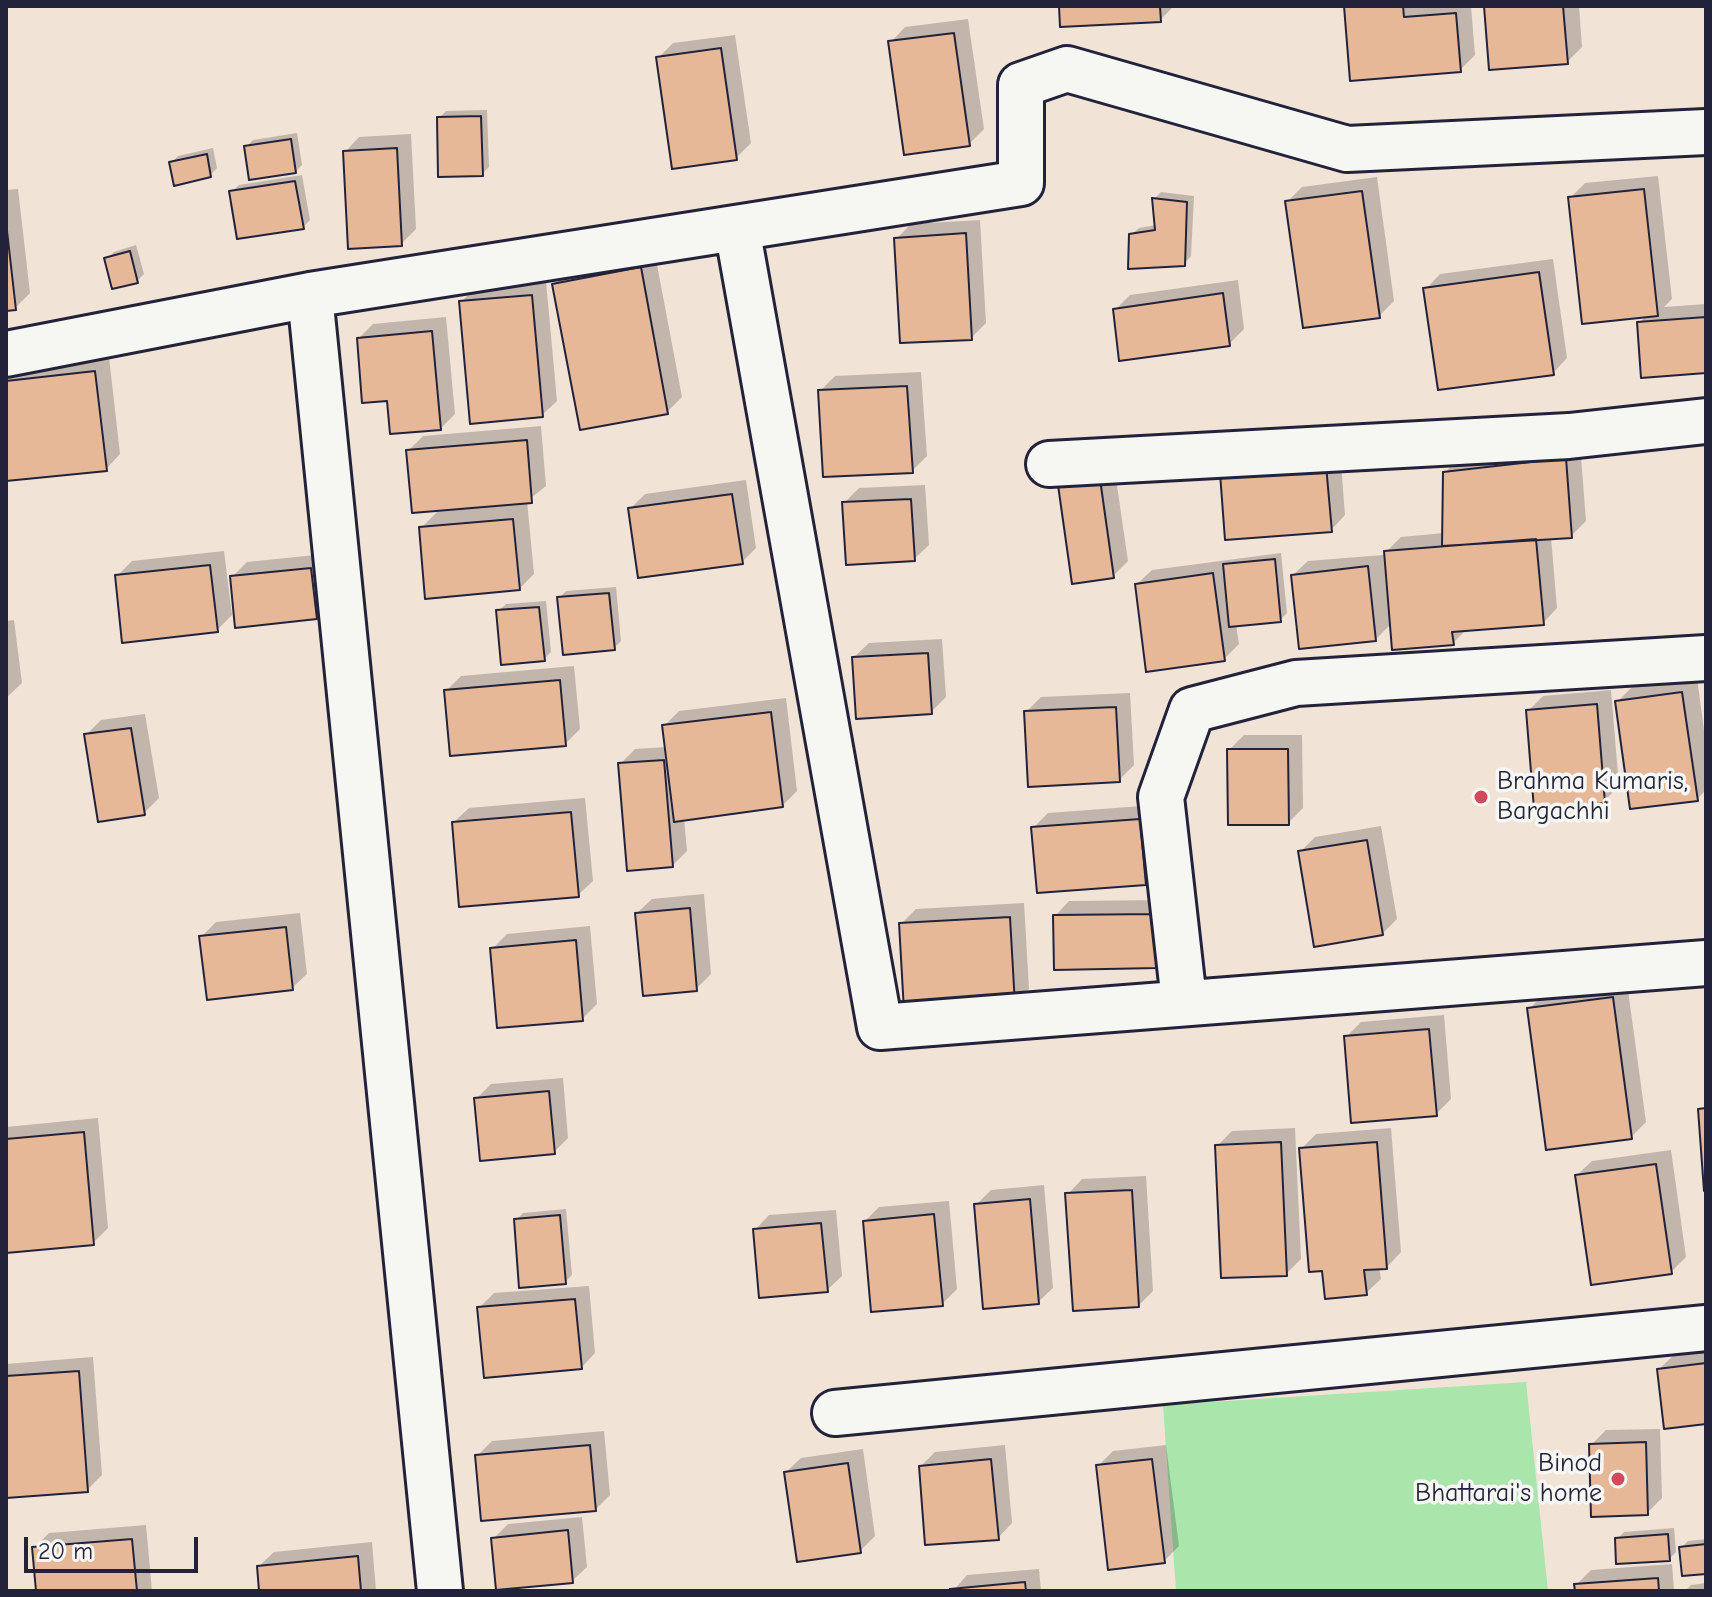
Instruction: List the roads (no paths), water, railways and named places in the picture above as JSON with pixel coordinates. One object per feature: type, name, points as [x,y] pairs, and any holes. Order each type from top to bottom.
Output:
[{"type":"street","points":[[6,354],[310,295],[1021,183],[1021,85],[1067,69],[1347,149],[1706,132]]},
{"type":"street","points":[[737,228],[880,1027],[1184,1001],[1706,963]]},
{"type":"street","points":[[310,295],[440,1591]]},
{"type":"street","points":[[1049,464],[1569,436],[1706,421]]},
{"type":"street","points":[[1184,1001],[1161,797],[1192,710],[1296,683],[1706,658]]},
{"type":"street","points":[[835,1413],[1706,1328]]},
{"type":"place","name":"Brahma Kumaris, Bargachhi","points":[[1481,797]]},
{"type":"place","name":"Binod Bhattarai's home","points":[[1618,1479]]}]
